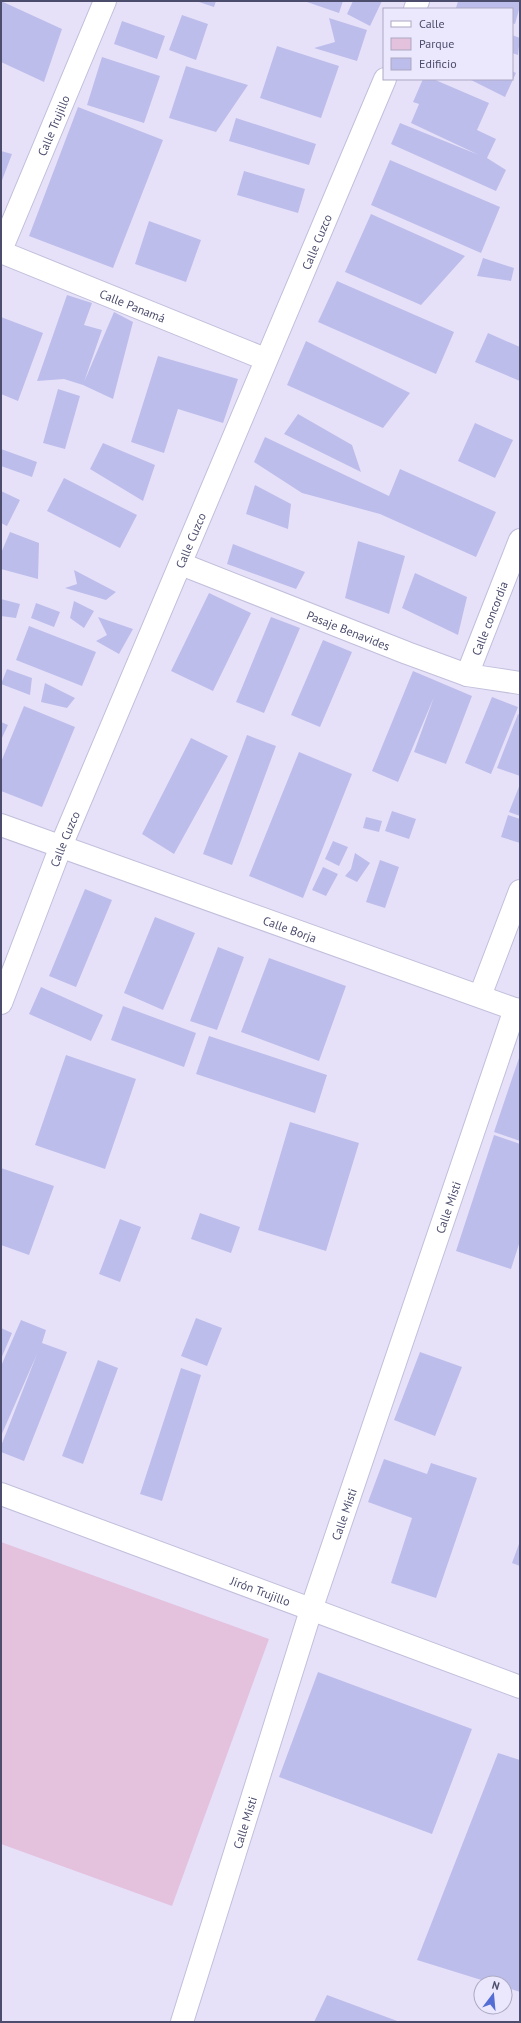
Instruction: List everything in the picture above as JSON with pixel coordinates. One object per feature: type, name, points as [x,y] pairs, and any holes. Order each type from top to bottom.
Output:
[{"type":"street","name":"Calle Trujillo","points":[[1,251],[105,1]]},
{"type":"street","name":"Calle Cuzco","points":[[1,1003],[61,846],[181,564],[265,359],[385,80]]},
{"type":"street","name":"Calle Panamá","points":[[1,251],[265,359]]},
{"type":"street","name":"Calle concordia","points":[[467,675],[520,540]]},
{"type":"street","name":"Pasaje Benavides","points":[[181,564],[407,654],[467,675],[520,683]]},
{"type":"street","name":"Calle Borja","points":[[1,825],[517,1010]]},
{"type":"street","points":[[480,996],[520,891]]},
{"type":"street","name":"Calle Misti","points":[[182,2022],[311,1610],[517,1010]]},
{"type":"street","name":"Jirón Trujillo","points":[[1,1494],[520,1687]]},
{"type":"green space","points":[[1,1542],[269,1639],[172,1906],[1,1844]]},
{"type":"building","points":[[1,1],[62,29],[44,82],[1,62]]},
{"type":"building","points":[[196,1],[216,1],[214,7]]},
{"type":"building","points":[[304,1],[343,1],[339,13]]},
{"type":"building","points":[[353,1],[382,1],[370,26],[347,14]]},
{"type":"building","points":[[458,1],[520,1],[515,24],[513,23],[513,8],[456,8]]},
{"type":"building","points":[[182,15],[208,24],[196,60],[169,50]]},
{"type":"building","points":[[329,18],[367,30],[357,61],[314,48],[335,42]]},
{"type":"building","points":[[122,21],[165,36],[157,59],[114,44]]},
{"type":"building","points":[[513,35],[520,38],[518,55],[513,53]]},
{"type":"building","points":[[277,46],[339,66],[321,118],[260,98]]},
{"type":"building","points":[[102,57],[160,76],[144,123],[87,105]]},
{"type":"building","points":[[186,66],[248,85],[216,132],[169,118]]},
{"type":"building","points":[[513,72],[516,73],[513,80]]},
{"type":"building","points":[[423,80],[435,80],[489,103],[477,130],[496,139],[487,158],[506,170],[496,191],[391,144],[400,123],[479,155],[411,123],[419,104],[413,102]]},
{"type":"building","points":[[471,80],[513,80],[505,97]]},
{"type":"building","points":[[78,107],[163,140],[113,268],[29,236]]},
{"type":"building","points":[[236,118],[316,144],[309,165],[229,141]]},
{"type":"building","points":[[1,151],[12,154],[1,183]]},
{"type":"building","points":[[390,160],[500,207],[481,253],[371,205]]},
{"type":"building","points":[[244,171],[305,189],[298,213],[237,195]]},
{"type":"building","points":[[371,214],[465,256],[421,305],[345,272]]},
{"type":"building","points":[[149,221],[201,240],[186,282],[135,264]]},
{"type":"building","points":[[483,258],[514,268],[511,281],[477,276]]},
{"type":"building","points":[[337,281],[454,332],[436,374],[318,322]]},
{"type":"building","points":[[67,295],[92,303],[84,325],[102,330],[84,382],[114,312],[133,322],[113,399],[83,385],[64,379],[37,381]]},
{"type":"building","points":[[1,317],[43,333],[18,401],[1,394]]},
{"type":"building","points":[[488,333],[520,347],[520,381],[475,362]]},
{"type":"building","points":[[306,341],[410,393],[383,428],[287,385]]},
{"type":"building","points":[[158,356],[238,379],[223,423],[178,409],[164,453],[131,442]]},
{"type":"building","points":[[58,389],[80,396],[65,449],[43,443]]},
{"type":"building","points":[[298,414],[352,445],[361,472],[284,434]]},
{"type":"building","points":[[475,423],[513,440],[495,478],[458,461]]},
{"type":"building","points":[[265,437],[389,496],[400,469],[496,512],[476,557],[380,514],[302,493],[254,462]]},
{"type":"building","points":[[103,443],[155,465],[143,501],[90,469]]},
{"type":"building","points":[[1,449],[37,462],[32,477],[1,466]]},
{"type":"building","points":[[64,478],[137,515],[120,548],[47,511]]},
{"type":"building","points":[[255,485],[291,504],[288,529],[246,514]]},
{"type":"building","points":[[1,491],[20,500],[7,526],[1,523]]},
{"type":"building","points":[[10,532],[39,543],[38,579],[1,569],[1,553]]},
{"type":"building","points":[[358,541],[405,556],[389,614],[345,598]]},
{"type":"building","points":[[233,544],[305,572],[296,589],[227,564]]},
{"type":"building","points":[[74,570],[116,592],[106,600],[65,588],[77,584]]},
{"type":"building","points":[[415,573],[467,597],[458,635],[402,608]]},
{"type":"building","points":[[209,593],[251,613],[213,691],[171,671]]},
{"type":"building","points":[[1,599],[20,604],[16,618],[1,616]]},
{"type":"building","points":[[74,601],[94,611],[84,628],[70,618]]},
{"type":"building","points":[[36,603],[60,612],[54,627],[31,618]]},
{"type":"building","points":[[98,617],[133,629],[119,654],[96,641],[107,635]]},
{"type":"building","points":[[271,617],[300,628],[264,713],[236,702]]},
{"type":"building","points":[[29,626],[96,652],[82,686],[16,660]]},
{"type":"building","points":[[323,640],[352,652],[320,727],[291,715]]},
{"type":"building","points":[[7,669],[32,678],[30,695],[1,684]]},
{"type":"building","points":[[413,671],[472,696],[446,764],[414,752],[434,697],[398,782],[372,771]]},
{"type":"building","points":[[45,683],[75,698],[67,708],[41,702]]},
{"type":"building","points":[[492,697],[518,707],[491,774],[465,763]]},
{"type":"building","points":[[24,706],[75,727],[42,807],[1,791],[1,762]]},
{"type":"building","points":[[518,714],[520,715],[520,776],[497,768]]},
{"type":"building","points":[[1,722],[8,725],[1,740]]},
{"type":"building","points":[[247,735],[276,746],[232,865],[203,854]]},
{"type":"building","points":[[191,738],[228,756],[174,854],[142,834]]},
{"type":"building","points":[[299,752],[352,774],[303,898],[249,876]]},
{"type":"building","points":[[520,784],[520,816],[509,812]]},
{"type":"building","points":[[392,811],[416,819],[409,839],[385,831]]},
{"type":"building","points":[[508,815],[520,819],[520,843],[501,837]]},
{"type":"building","points":[[366,817],[382,821],[379,832],[363,828]]},
{"type":"building","points":[[333,841],[348,847],[339,866],[325,859]]},
{"type":"building","points":[[355,853],[370,863],[357,882],[345,876],[351,869]]},
{"type":"building","points":[[380,860],[399,867],[385,908],[366,902]]},
{"type":"building","points":[[323,867],[338,874],[326,896],[312,890]]},
{"type":"building","points":[[85,889],[112,900],[76,987],[49,976]]},
{"type":"building","points":[[155,917],[195,933],[163,1010],[124,993]]},
{"type":"building","points":[[218,947],[244,957],[217,1030],[190,1021]]},
{"type":"building","points":[[269,958],[346,986],[319,1061],[241,1032]]},
{"type":"building","points":[[41,987],[103,1015],[91,1041],[29,1014]]},
{"type":"building","points":[[123,1006],[196,1033],[184,1067],[111,1040]]},
{"type":"building","points":[[209,1036],[327,1075],[315,1113],[196,1074]]},
{"type":"building","points":[[66,1055],[136,1079],[105,1169],[35,1145]]},
{"type":"building","points":[[520,1055],[520,1141],[494,1132]]},
{"type":"building","points":[[290,1122],[359,1143],[326,1251],[258,1230]]},
{"type":"building","points":[[494,1135],[520,1144],[520,1241],[511,1269],[456,1251]]},
{"type":"building","points":[[1,1168],[54,1186],[29,1255],[1,1245]]},
{"type":"building","points":[[200,1213],[240,1227],[231,1253],[191,1239]]},
{"type":"building","points":[[120,1219],[141,1227],[120,1282],[99,1274]]},
{"type":"building","points":[[196,1318],[222,1328],[207,1366],[181,1356]]},
{"type":"building","points":[[21,1320],[46,1330],[42,1343],[67,1352],[24,1461],[1,1452],[1,1446],[37,1354],[1,1436],[1,1366]]},
{"type":"building","points":[[1,1328],[12,1333],[1,1359]]},
{"type":"building","points":[[420,1352],[462,1367],[435,1436],[394,1420]]},
{"type":"building","points":[[98,1360],[118,1368],[83,1464],[62,1456]]},
{"type":"building","points":[[181,1368],[201,1375],[162,1501],[140,1494]]},
{"type":"building","points":[[384,1459],[427,1474],[431,1463],[477,1478],[436,1598],[391,1583],[412,1518],[368,1502]]},
{"type":"building","points":[[520,1541],[520,1566],[512,1563]]},
{"type":"building","points":[[318,1672],[472,1729],[432,1834],[279,1777]]},
{"type":"building","points":[[498,1753],[520,1760],[520,1992],[513,1990],[513,1975],[473,1975],[473,1977],[417,1960]]},
{"type":"building","points":[[327,1995],[400,2022],[314,2022]]}]
